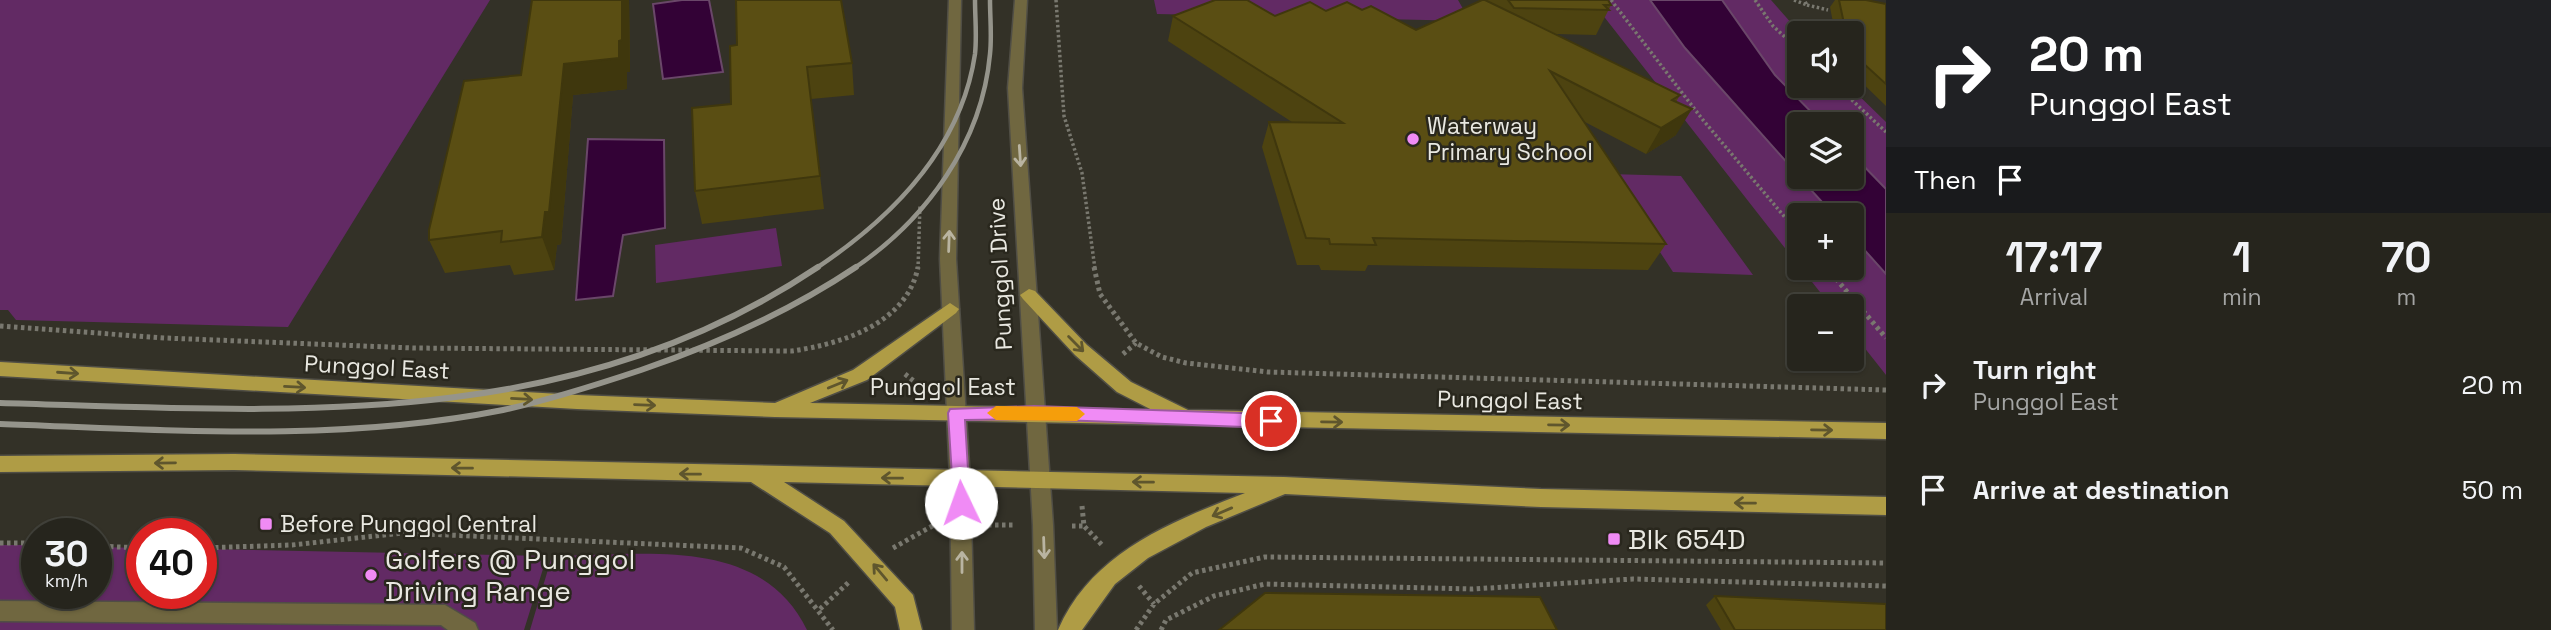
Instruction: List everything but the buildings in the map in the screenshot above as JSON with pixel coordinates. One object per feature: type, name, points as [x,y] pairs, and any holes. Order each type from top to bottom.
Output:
[{"type":"main road","points":[[1029,295],[1124,387],[1190,419]]},
{"type":"main road","points":[[775,410],[860,375],[885,360],[950,309]]},
{"type":"main road","name":"Punggol East","points":[[0,369],[550,401],[775,410],[956,405],[1034,412],[1190,419],[1886,431]]},
{"type":"main road","points":[[0,464],[234,462],[1284,485],[1541,498],[1886,506]]},
{"type":"main road","points":[[758,475],[846,536],[905,602],[911,630]]},
{"type":"main road","points":[[1069,630],[1090,598],[1121,564],[1176,532],[1284,485]]},
{"type":"street","name":"Punggol Drive","points":[[955,0],[948,259],[960,480],[963,630]]},
{"type":"street","name":"Punggol Drive","points":[[1021,0],[1016,88],[1046,630]]},
{"type":"street","points":[[0,611],[445,615],[467,630]]},
{"type":"path","points":[[1056,0],[1064,116],[1082,173],[1089,242],[1100,294],[1136,343],[1163,357],[1186,363],[1268,372],[1886,390]]},
{"type":"path","points":[[1611,0],[1703,120],[1787,220]]},
{"type":"path","points":[[1755,0],[1773,26],[1787,39]]},
{"type":"path","points":[[1794,0],[1828,10]]},
{"type":"path","points":[[1804,0],[1807,5]]},
{"type":"path","points":[[1850,98],[1885,129]]},
{"type":"path","points":[[0,326],[170,340],[604,351],[767,351],[828,346],[860,334],[901,303],[917,274],[921,191]]},
{"type":"path","points":[[1837,280],[1886,338]]},
{"type":"path","points":[[860,334],[885,360],[935,397],[956,405]]},
{"type":"path","points":[[1104,370],[1136,343]]},
{"type":"path","points":[[217,547],[292,545],[403,533],[741,548],[784,567],[820,609],[833,630]]},
{"type":"path","points":[[0,543],[21,543]]},
{"type":"path","points":[[1136,630],[1154,604],[1192,573],[1265,557],[1886,563]]},
{"type":"path","points":[[1161,630],[1166,620],[1214,597],[1265,584],[1473,589],[1633,579],[1886,586]]},
{"type":"shaded area","points":[[0,0],[490,0],[288,327],[16,320],[8,310],[0,310]]},
{"type":"shaded area","points":[[709,0],[723,72],[663,79],[653,4]]},
{"type":"shaded area","points":[[1154,0],[1458,0],[1470,21],[1157,14]]},
{"type":"shaded area","points":[[1591,0],[1771,0],[1789,21],[1787,21],[1787,98],[1861,98],[1886,122],[1886,375],[1864,347],[1864,294],[1822,294],[1810,280],[1864,280],[1864,203],[1787,203],[1787,251]]},
{"type":"shaded area","points":[[1650,0],[1722,0],[1775,75],[1787,87],[1787,98],[1798,98],[1811,112],[1787,112],[1787,163],[1685,48]]},
{"type":"shaded area","points":[[588,139],[664,140],[665,228],[623,235],[613,296],[576,300]]},
{"type":"shaded area","points":[[1864,166],[1886,189],[1886,274],[1864,249],[1864,203],[1823,203],[1810,189],[1864,189]]},
{"type":"shaded area","points":[[1609,174],[1681,176],[1753,275],[1673,272]]},
{"type":"shaded area","points":[[776,228],[782,266],[656,283],[655,245]]},
{"type":"shaded area","name":"Golfers @ Punggol Driving Range","points":[[0,545],[21,545],[21,609],[112,609],[112,547],[126,548],[126,609],[217,609],[217,549],[547,556],[524,630],[0,630]]},
{"type":"shaded area","points":[[660,554],[696,557],[730,564],[760,578],[786,599],[807,630],[530,630],[552,556]]},
{"type":"railway","points":[[817,268],[871,227],[896,204],[939,150],[955,120],[967,88],[975,54],[975,0]]},
{"type":"railway","points":[[854,268],[880,249],[926,203],[962,148],[985,87],[991,47],[990,0]]},
{"type":"railway","points":[[0,403],[213,409],[318,408],[422,401],[524,386],[624,360],[722,321],[817,268]]},
{"type":"railway","points":[[0,424],[189,431],[315,431],[441,420],[503,410],[590,387],[697,349],[779,313],[854,268]]},
{"type":"slow traffic","points":[[996,413],[1077,414]]},
{"type":"place","name":"Waterway Primary School","points":[[1413,139]]},
{"type":"place","name":"Before Punggol Central","points":[[266,524]]},
{"type":"place","name":"Blk 654D","points":[[1614,539]]},
{"type":"place","name":"Golfers @ Punggol Driving Range","points":[[371,575]]},
{"type":"route","points":[[961,503],[956,413],[1034,412],[1271,421]]}]
